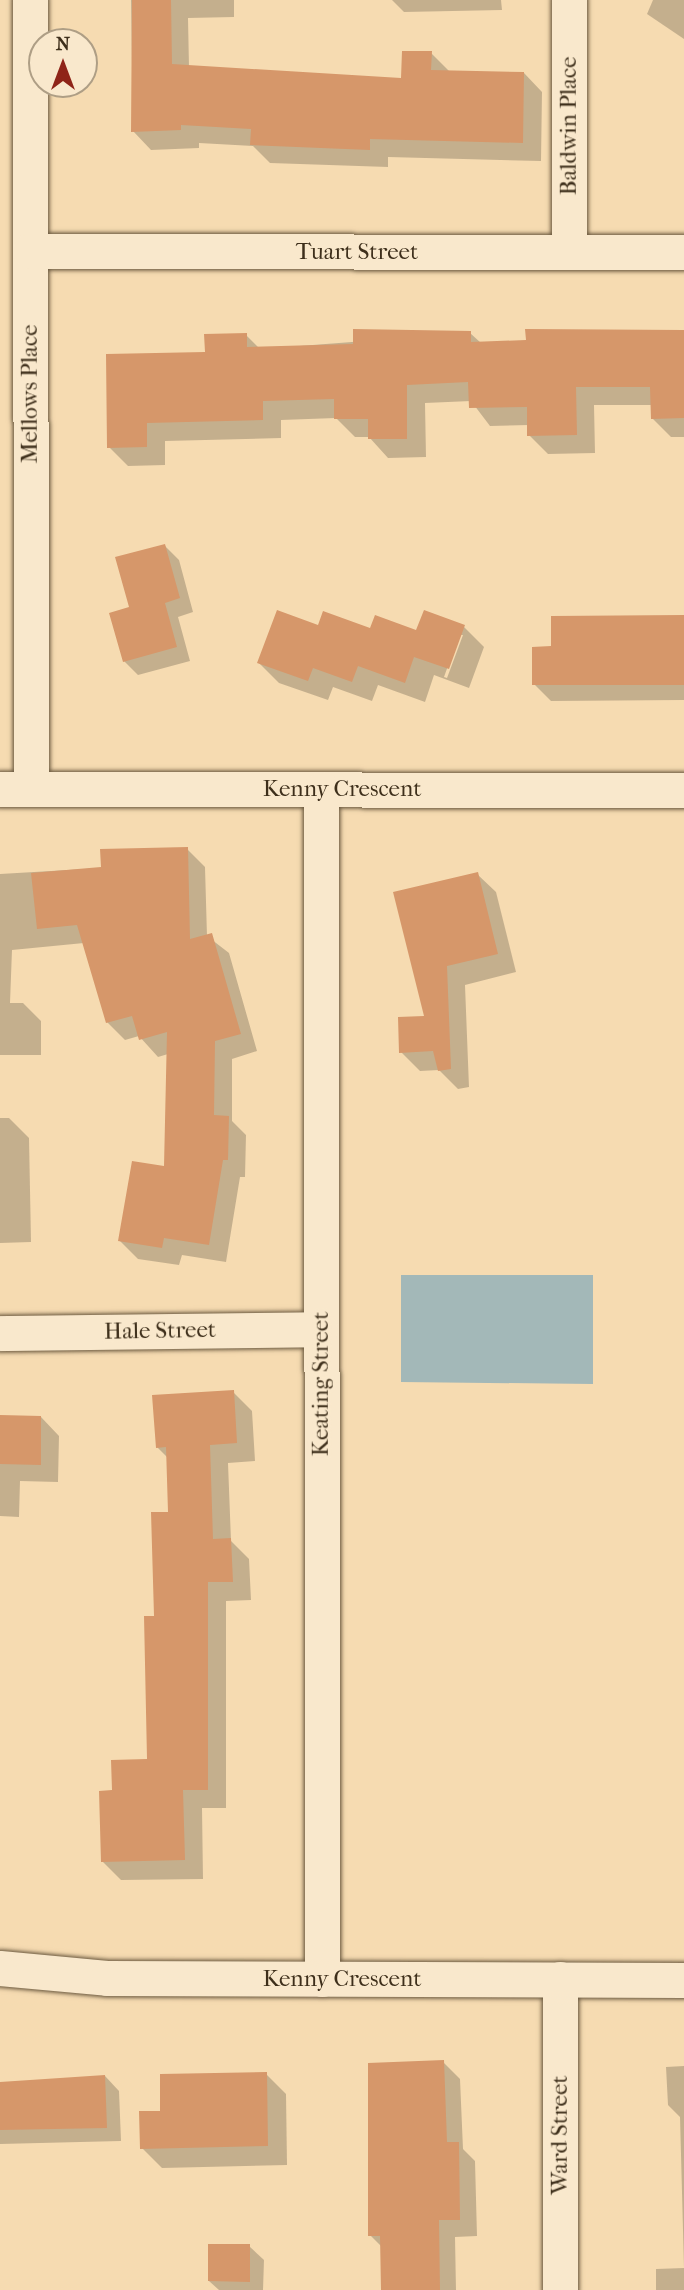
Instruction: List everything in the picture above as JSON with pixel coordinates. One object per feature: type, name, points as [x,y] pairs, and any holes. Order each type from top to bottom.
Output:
[{"type":"street","name":"Mellows Place","points":[[15,789],[30,251],[30,0]]},
{"type":"street","name":"Baldwin Place","points":[[569,0],[569,252]]},
{"type":"street","name":"Tuart Street","points":[[30,251],[684,252]]},
{"type":"street","name":"Kenny Crescent","points":[[15,789],[684,790]]},
{"type":"street","name":"Keating Street","points":[[321,789],[322,1979]]},
{"type":"street","name":"Hale Street","points":[[0,1333],[320,1329]]},
{"type":"street","name":"Kenny Crescent","points":[[0,1968],[107,1978],[684,1980]]},
{"type":"street","name":"Ward Street","points":[[560,1979],[560,2290]]},
{"type":"shaded area","points":[[401,1275],[593,1275],[593,1384],[401,1382]]},
{"type":"building","points":[[132,0],[171,0],[172,64],[401,78],[402,51],[432,51],[431,70],[524,72],[523,143],[370,139],[370,150],[250,145],[251,129],[181,125],[181,130],[131,132]]},
{"type":"building","points":[[353,329],[471,331],[471,342],[526,340],[525,329],[684,330],[684,418],[651,419],[650,387],[576,387],[577,435],[527,436],[527,407],[469,408],[468,382],[407,385],[407,439],[368,439],[368,419],[334,419],[334,399],[263,401],[263,420],[147,423],[147,447],[107,448],[106,354],[205,352],[204,334],[247,333],[247,347],[353,344]]},
{"type":"building","points":[[165,544],[180,598],[165,603],[177,647],[123,662],[109,613],[129,607],[115,557]]},
{"type":"building","points":[[277,610],[318,625],[323,611],[370,628],[375,615],[416,630],[424,610],[465,625],[449,669],[414,657],[405,683],[358,666],[352,682],[313,668],[308,681],[257,663]]},
{"type":"building","points":[[684,615],[684,685],[532,685],[532,647],[551,646],[551,616]]},
{"type":"building","points":[[188,847],[190,939],[212,933],[241,1034],[215,1041],[214,1115],[229,1116],[228,1160],[223,1160],[209,1245],[164,1238],[162,1248],[118,1241],[132,1161],[164,1166],[167,1032],[139,1040],[132,1016],[106,1023],[77,925],[37,929],[31,873],[101,867],[100,849]]},
{"type":"building","points":[[478,872],[498,954],[447,966],[451,1069],[438,1071],[433,1051],[399,1053],[398,1017],[424,1016],[393,892]]},
{"type":"building","points":[[234,1390],[237,1443],[210,1445],[213,1539],[231,1538],[233,1582],[208,1582],[208,1790],[183,1790],[185,1860],[101,1862],[99,1791],[112,1790],[111,1760],[147,1759],[144,1616],[154,1616],[151,1512],[168,1512],[166,1447],[156,1448],[152,1395]]},
{"type":"building","points":[[0,1415],[41,1416],[41,1465],[0,1464]]},
{"type":"building","points":[[444,2060],[447,2142],[459,2142],[460,2220],[439,2220],[440,2290],[381,2290],[380,2236],[368,2236],[368,2063]]},
{"type":"building","points":[[267,2072],[268,2146],[140,2149],[139,2111],[160,2111],[160,2074]]},
{"type":"building","points":[[105,2075],[107,2128],[0,2130],[0,2082]]},
{"type":"building","points":[[208,2244],[250,2244],[250,2282],[208,2281]]}]
